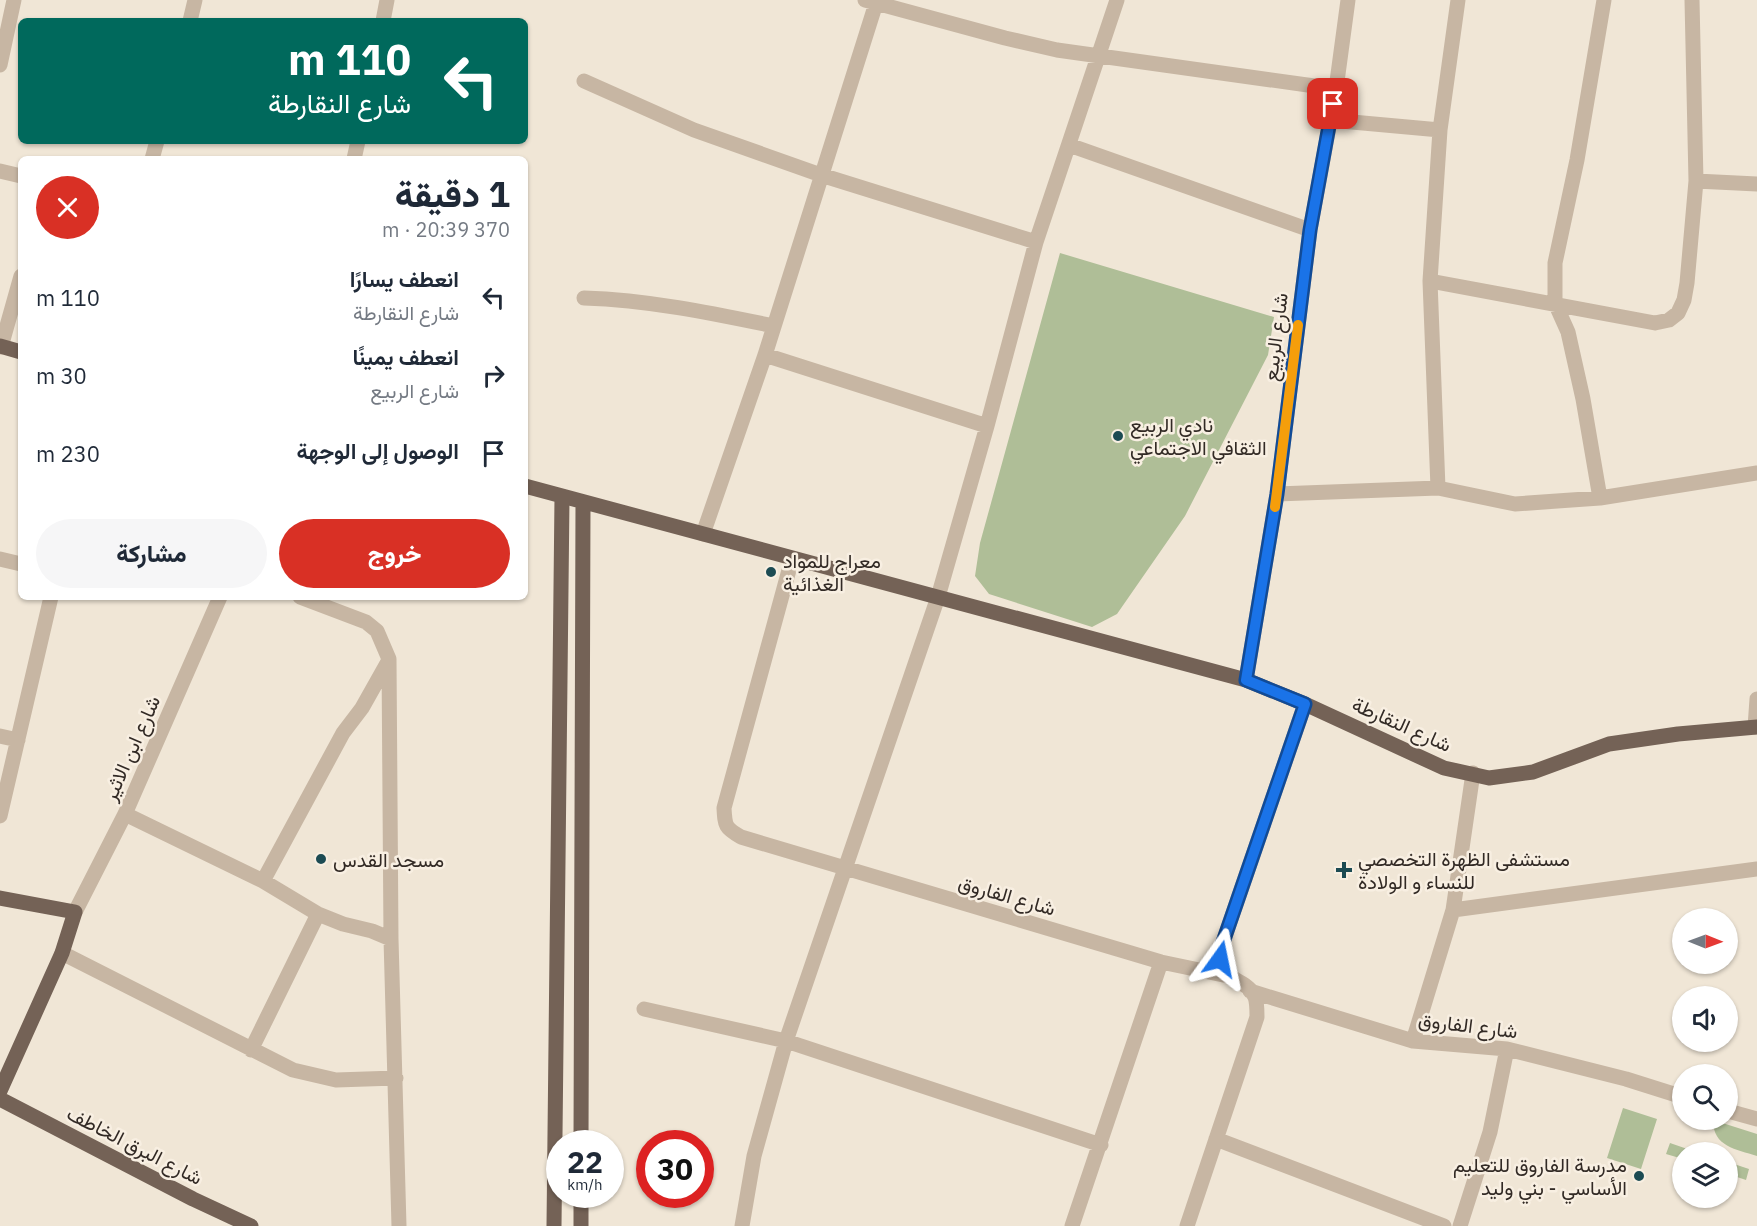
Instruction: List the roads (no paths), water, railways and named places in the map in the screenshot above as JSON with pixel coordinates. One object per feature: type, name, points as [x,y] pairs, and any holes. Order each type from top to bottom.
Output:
[{"type":"main road","points":[[1,346],[18,351]]},
{"type":"main road","name":"شارع النقارطة","points":[[528,487],[1246,680],[1305,704],[1444,768],[1490,778],[1533,772],[1609,744],[1678,734],[1756,727]]},
{"type":"main road","points":[[554,1226],[562,497]]},
{"type":"main road","points":[[581,1130],[583,502]]},
{"type":"main road","points":[[0,898],[75,912],[62,953],[0,1091]]},
{"type":"main road","name":"شارع البرق الخاطف","points":[[0,1099],[193,1199],[251,1226]]},
{"type":"main road","points":[[581,1208],[581,1226]]},
{"type":"street","points":[[0,65],[14,0]]},
{"type":"street","points":[[191,18],[195,0]]},
{"type":"street","points":[[384,18],[387,0]]},
{"type":"street","points":[[742,1226],[754,1156],[786,1041],[938,597],[1036,242],[1117,0]]},
{"type":"street","name":"شارع الربيع","points":[[1246,680],[1277,494],[1310,230],[1336,89],[1348,0]]},
{"type":"street","points":[[1438,488],[1430,281],[1440,130],[1458,0]]},
{"type":"street","points":[[1600,498],[1568,332],[1555,303],[1555,263],[1577,160],[1604,0]]},
{"type":"street","points":[[1430,281],[1655,323],[1669,320],[1678,313],[1684,300],[1687,283],[1696,182],[1692,0]]},
{"type":"street","points":[[703,534],[765,355],[872,1],[1057,50],[1336,89]]},
{"type":"street","points":[[584,81],[694,130],[821,175],[1036,242]]},
{"type":"street","points":[[1330,120],[1440,130]]},
{"type":"street","points":[[1069,145],[1310,230]]},
{"type":"street","points":[[0,171],[18,175]]},
{"type":"street","points":[[1696,182],[1757,184]]},
{"type":"street","points":[[1,346],[18,286]]},
{"type":"street","points":[[584,298],[620,299],[673,305],[774,326]]},
{"type":"street","points":[[765,355],[987,426]]},
{"type":"street","points":[[1277,494],[1438,488],[1515,504],[1600,498],[1757,473]]},
{"type":"street","points":[[0,558],[18,563]]},
{"type":"street","name":"شارع الفاروق","points":[[792,559],[724,808],[728,830],[741,837],[845,870],[1161,962],[1228,976],[1250,991],[1413,1041],[1507,1049],[1626,1079],[1672,1094]]},
{"type":"street","points":[[0,816],[50,600]]},
{"type":"street","name":"شارع ابن الاثير","points":[[75,912],[125,814],[219,600]]},
{"type":"street","points":[[308,600],[366,622],[377,631],[389,659],[391,939],[399,1226]]},
{"type":"street","points":[[263,881],[343,733],[362,708],[389,659]]},
{"type":"street","points":[[1756,727],[1757,699]]},
{"type":"street","points":[[1228,976],[1220,959],[1221,948],[1305,704]]},
{"type":"street","points":[[0,736],[18,740]]},
{"type":"street","points":[[1413,1041],[1453,910],[1473,773]]},
{"type":"street","points":[[125,814],[263,881],[318,914],[391,939]]},
{"type":"street","points":[[1453,910],[1757,869]]},
{"type":"street","points":[[251,1050],[318,914]]},
{"type":"street","points":[[62,953],[293,1070],[336,1080],[396,1077]]},
{"type":"street","points":[[1072,1226],[1161,962]]},
{"type":"street","points":[[1187,1226],[1257,1017],[1255,997],[1250,991]]},
{"type":"street","points":[[644,1009],[786,1041],[1101,1145]]},
{"type":"street","points":[[1460,1226],[1490,1132],[1507,1049]]},
{"type":"street","points":[[1738,1114],[1757,1119]]},
{"type":"street","points":[[1216,1139],[1444,1226]]},
{"type":"place","name":"نادي الربيع الثقافي الاجتماعي","points":[[1118,436]]},
{"type":"place","name":"معراج للمواد الغذائية","points":[[771,572]]},
{"type":"place","name":"مسجد القدس","points":[[321,859]]},
{"type":"place","name":"مستشفى الظهرة التخصصي للنساء و الولادة","points":[[1344,870]]},
{"type":"place","name":"مدرسة الفاروق للتعليم الأساسي - بني وليد","points":[[1639,1176]]}]
